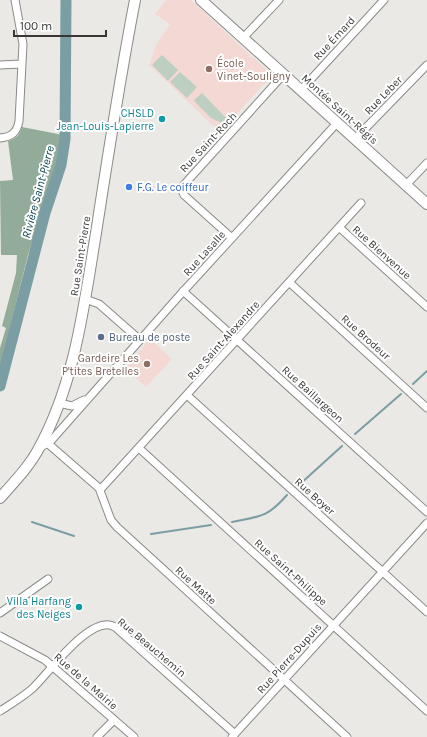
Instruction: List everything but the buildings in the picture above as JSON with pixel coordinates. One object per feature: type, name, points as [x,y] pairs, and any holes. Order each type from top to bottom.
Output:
[{"type":"main road","name":"Rue Saint-Pierre","points":[[0,498],[44,443],[59,403],[74,355],[85,299],[111,130],[135,0]]},
{"type":"main road","name":"Montée Saint-Régis","points":[[202,0],[427,204]]},
{"type":"street","points":[[0,138],[10,137],[18,128],[22,64],[22,35],[15,0]]},
{"type":"street","points":[[244,38],[279,0]]},
{"type":"street","name":"Rue Émard","points":[[301,90],[384,0]]},
{"type":"street","points":[[0,65],[22,64]]},
{"type":"street","name":"Rue Leber","points":[[355,139],[427,65]]},
{"type":"street","name":"Rue Saint-Roch","points":[[232,238],[184,195],[181,188],[283,75]]},
{"type":"street","name":"Rue Lasalle","points":[[44,443],[88,398],[183,291],[337,123]]},
{"type":"street","points":[[406,185],[427,163]]},
{"type":"street","name":"Rue Saint-Alexandre","points":[[100,490],[140,449],[361,203]]},
{"type":"street","name":"Rue Bienvenue","points":[[340,228],[427,307]]},
{"type":"street","name":"Rue Brodeur","points":[[290,283],[427,408]]},
{"type":"street","name":"Rue Baillargeon","points":[[183,291],[427,512]]},
{"type":"street","points":[[85,299],[99,304],[140,340]]},
{"type":"street","name":"Rue Boyer","points":[[188,396],[427,612]]},
{"type":"street","name":"Rue Lasalle","points":[[59,403],[72,406],[88,398]]},
{"type":"street","name":"Rue Matte","points":[[44,443],[100,490],[113,523],[347,737]]},
{"type":"street","name":"Rue Saint-Philippe","points":[[140,449],[427,711]]},
{"type":"street","name":"Rue Pierre-Dupuis","points":[[234,735],[427,523]]},
{"type":"street","points":[[0,613],[48,579]]},
{"type":"street","name":"Rue Beauchemin","points":[[52,666],[73,644],[100,626],[110,624],[234,735]]},
{"type":"street","name":"Rue de la Mairie","points":[[0,636],[45,660],[134,737]]},
{"type":"street","points":[[0,711],[30,690],[52,666]]},
{"type":"street","points":[[98,737],[114,720]]},
{"type":"shaded area","name":"École Vinet-Souligny","points":[[166,0],[191,0],[271,74],[272,79],[263,85],[220,132],[149,65],[156,45],[170,24],[155,14]]},
{"type":"shaded area","name":"Gardeire Les P'tites Bretelles","points":[[150,339],[172,359],[146,387],[125,368]]},
{"type":"green space","points":[[162,55],[178,70],[168,81],[152,65]]},
{"type":"green space","points":[[180,72],[197,87],[187,98],[170,82]]},
{"type":"green space","points":[[202,93],[226,118],[222,123],[211,118],[195,102],[194,100]]},
{"type":"green space","points":[[22,127],[63,135],[56,165],[28,255],[0,367],[0,348],[6,328],[2,326],[16,273],[17,255],[1,255],[0,181],[13,180],[8,141],[17,136]]},
{"type":"waterway","name":"Rivière Saint-Pierre","points":[[0,386],[45,213],[61,165],[65,139],[66,0]]},
{"type":"waterway","points":[[413,384],[427,371]]},
{"type":"waterway","points":[[355,434],[401,394]]},
{"type":"waterway","points":[[299,485],[342,446]]},
{"type":"waterway","points":[[232,522],[262,515],[274,508],[287,495]]},
{"type":"waterway","points":[[32,522],[74,536]]},
{"type":"waterway","points":[[151,534],[211,525]]},
{"type":"place","name":"École Vinet-Souligny","points":[[209,69]]},
{"type":"place","name":"CHSLD Jean-Louis-Lapierre","points":[[162,119]]},
{"type":"place","name":"F.G. Le coiffeur","points":[[129,187]]},
{"type":"place","name":"Bureau de poste","points":[[101,337]]},
{"type":"place","name":"Gardeire Les P'tites Bretelles","points":[[147,364]]},
{"type":"place","name":"Villa Harfang des Neiges","points":[[79,607]]}]
